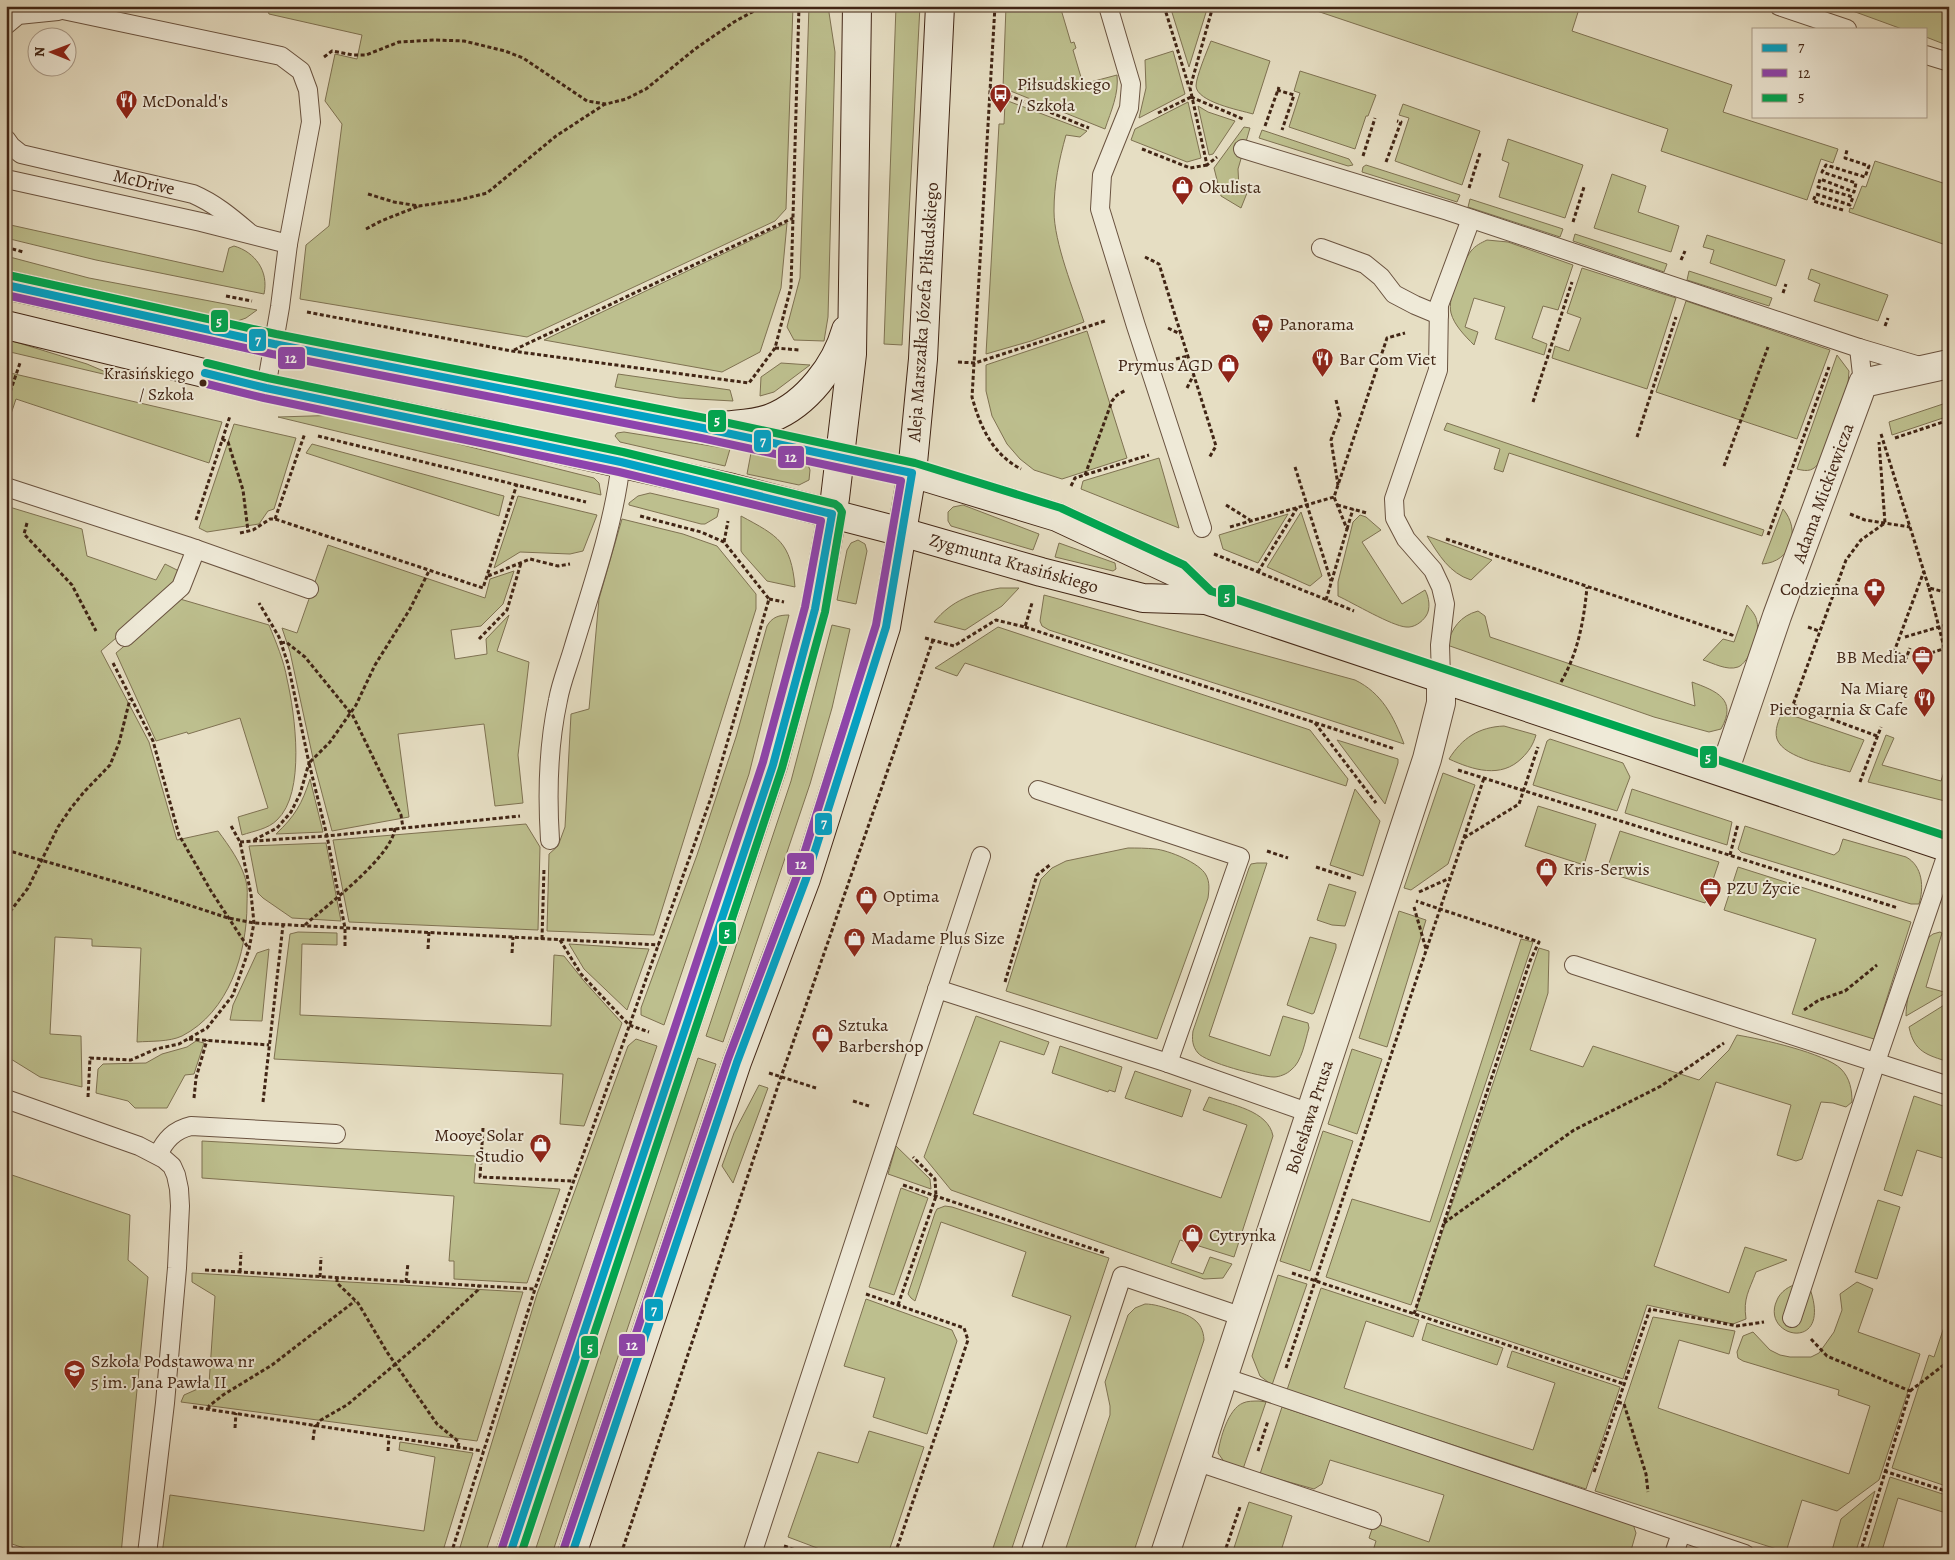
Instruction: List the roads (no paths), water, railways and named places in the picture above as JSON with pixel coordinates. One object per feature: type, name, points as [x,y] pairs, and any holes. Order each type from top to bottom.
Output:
[{"type":"street","points":[[510,1554],[773,765],[815,609],[840,459],[852,354],[857,6]]},
{"type":"street","name":"Aleja Marszałka Józefa Piłsudskiego","points":[[572,1554],[738,1062],[809,869],[886,627],[912,473],[923,347],[940,6]]},
{"type":"street","name":"Zygmunta Krasińskiego","points":[[6,285],[274,344],[703,428],[912,473],[1057,517],[1179,574],[1206,600]]},
{"type":"street","points":[[703,428],[771,418],[796,404],[816,384],[833,362],[846,333],[853,307]]},
{"type":"street","name":"Zygmunta Krasińskiego","points":[[6,325],[266,388],[621,462],[732,488],[1143,598],[1206,600],[1949,848]]},
{"type":"street","points":[[1863,383],[1939,366]]},
{"type":"street","name":"Adama Mickiewicza","points":[[1724,772],[1781,607],[1863,383]]},
{"type":"street","name":"Bolesława Prusa","points":[[1165,1554],[1427,760],[1441,703],[1441,678]]},
{"type":"lane","points":[[44,6],[281,56],[301,71],[308,90],[311,122],[288,244],[280,307],[266,388]]},
{"type":"lane","points":[[1108,6],[1130,84],[1130,108],[1102,175],[1100,209],[1202,528]]},
{"type":"lane","points":[[1779,6],[1844,28]]},
{"type":"lane","points":[[10,19],[66,11]]},
{"type":"lane","points":[[1928,56],[1949,62]]},
{"type":"lane","name":"McDrive","points":[[6,138],[14,153],[193,194],[210,201],[226,211],[255,237]]},
{"type":"lane","points":[[1243,149],[1465,217],[1859,348],[1939,366]]},
{"type":"lane","points":[[6,179],[201,222],[288,244]]},
{"type":"lane","points":[[1441,678],[1440,645],[1445,604],[1441,587],[1433,570],[1406,539],[1397,522],[1394,499],[1438,370],[1439,305],[1465,217]]},
{"type":"lane","points":[[1321,248],[1365,264],[1381,277],[1394,294],[1439,315]]},
{"type":"lane","points":[[1859,348],[1863,383]]},
{"type":"lane","points":[[550,840],[548,760],[558,700],[600,559],[619,483],[621,462]]},
{"type":"lane","points":[[6,486],[308,589]]},
{"type":"lane","points":[[125,637],[181,587],[192,548]]},
{"type":"lane","points":[[1038,790],[1240,858],[1168,1063]]},
{"type":"lane","points":[[1792,1318],[1949,848]]},
{"type":"lane","points":[[752,1554],[981,856]]},
{"type":"lane","points":[[1574,965],[1949,1086]]},
{"type":"lane","points":[[938,989],[1168,1063],[1310,1113]]},
{"type":"lane","points":[[6,1100],[138,1146],[158,1155],[172,1166],[179,1189],[180,1206],[177,1268],[165,1403],[147,1554]]},
{"type":"lane","points":[[158,1155],[162,1144],[171,1136],[179,1129],[191,1126],[336,1134]]},
{"type":"lane","points":[[1030,1554],[1122,1276],[1243,1316]]},
{"type":"lane","points":[[1223,1377],[1745,1554]]},
{"type":"lane","points":[[1195,1462],[1372,1520]]},
{"type":"lane","points":[[1674,1554],[1681,1533]]},
{"type":"place","name":"Piłsudskiego / Szkoła","points":[[1001,113]]},
{"type":"place","name":"McDonald's","points":[[126,120]]},
{"type":"place","name":"Okulista","points":[[1183,206]]},
{"type":"place","name":"Panorama","points":[[1263,343]]},
{"type":"place","name":"Bar Com Viet","points":[[1323,378]]},
{"type":"place","name":"Krasińskiego / Szkoła","points":[[203,383]]},
{"type":"place","name":"Prymus AGD","points":[[1229,384]]},
{"type":"place","name":"Codzienna","points":[[1875,608]]},
{"type":"place","name":"BB Media","points":[[1923,676]]},
{"type":"place","name":"Na Miarę Pierogarnia & Cafe","points":[[1924,717]]},
{"type":"place","name":"Kris-Serwis","points":[[1547,888]]},
{"type":"place","name":"PZU Życie","points":[[1710,907]]},
{"type":"place","name":"Optima","points":[[867,915]]},
{"type":"place","name":"Madame Plus Size","points":[[855,957]]},
{"type":"place","name":"Sztuka Barbershop","points":[[822,1054]]},
{"type":"place","name":"Mooye Solar Studio","points":[[540,1164]]},
{"type":"place","name":"Cytrynka","points":[[1193,1254]]},
{"type":"place","name":"Szkoła Podstawowa nr 5 im. Jana Pawła II","points":[[75,1390]]}]
